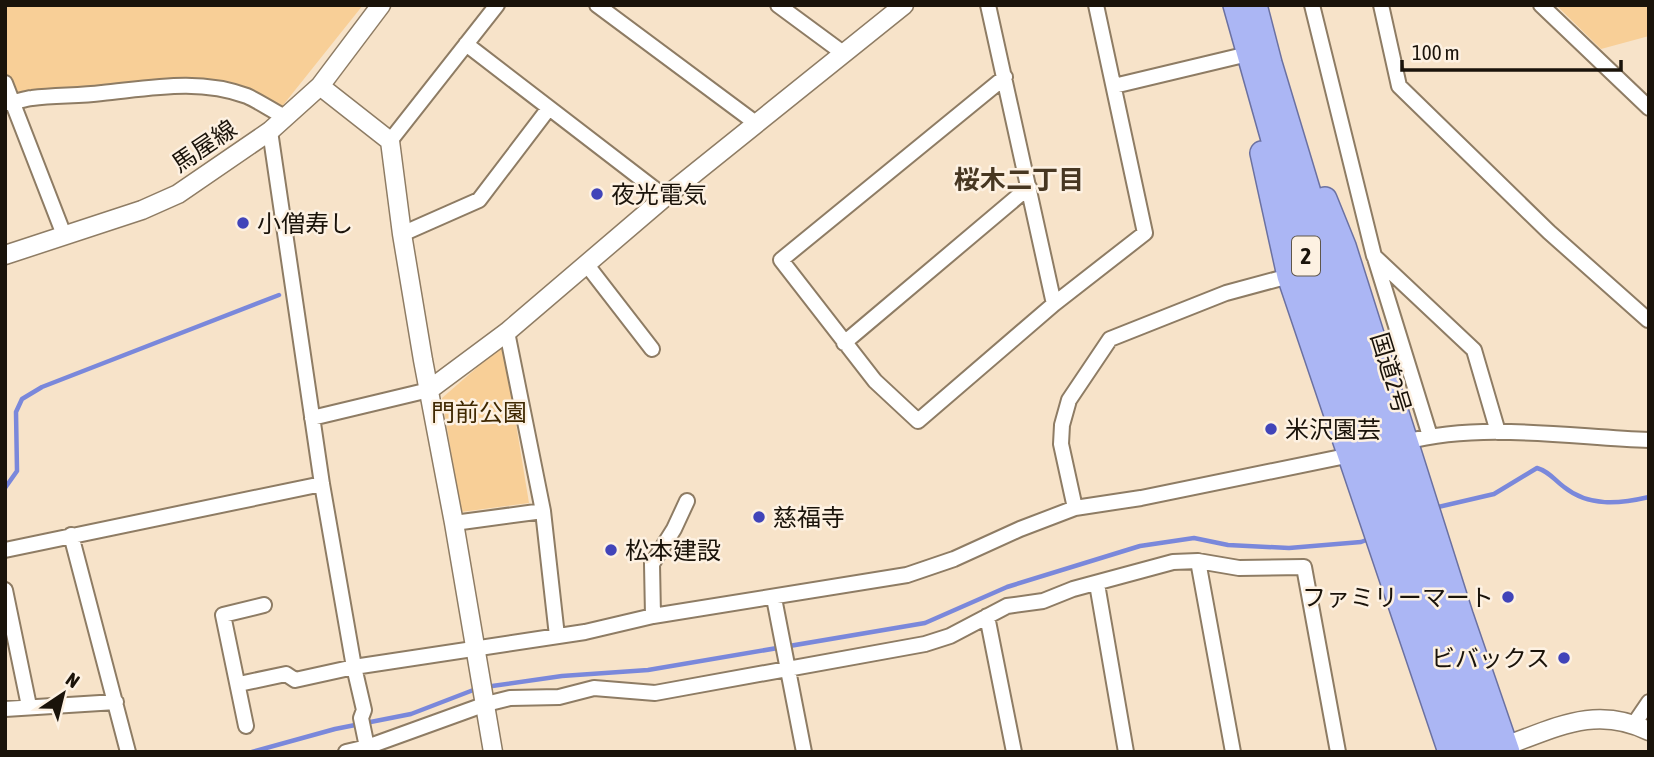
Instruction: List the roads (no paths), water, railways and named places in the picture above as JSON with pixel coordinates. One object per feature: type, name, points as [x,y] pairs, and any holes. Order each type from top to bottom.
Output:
[{"type":"highway","name":"国道2号","points":[[1235,5],[1257,64],[1310,271],[1395,504],[1453,680],[1469,752]]},
{"type":"highway","name":"国道2号","points":[[1255,5],[1257,64]]},
{"type":"highway","name":"2","points":[[1257,64],[1252,113],[1289,276],[1351,454],[1395,504],[1433,530],[1498,750]]},
{"type":"highway","name":"2","points":[[1257,64],[1344,246],[1405,442],[1395,504],[1381,545],[1450,752]]},
{"type":"highway","name":"国道2号","points":[[1453,680],[1498,750]]},
{"type":"street","name":"馬屋線","points":[[5,255],[142,210],[178,194],[270,131],[320,86],[381,5]]},
{"type":"street","points":[[390,141],[497,5]]},
{"type":"street","points":[[597,5],[757,124]]},
{"type":"street","points":[[778,5],[843,53]]},
{"type":"street","points":[[312,418],[429,390],[507,332],[665,197],[904,5]]},
{"type":"street","points":[[988,5],[1054,304]]},
{"type":"street","points":[[1005,76],[781,260],[875,381],[918,421],[1054,304],[1145,233],[1096,5]]},
{"type":"street","points":[[1312,5],[1374,257],[1430,436]]},
{"type":"street","points":[[1381,5],[1399,86],[1549,232],[1649,319]]},
{"type":"street","points":[[1541,5],[1649,108]]},
{"type":"street","points":[[466,44],[665,197]]},
{"type":"street","points":[[1114,86],[1257,64]]},
{"type":"street","points":[[5,83],[9,103],[64,235]]},
{"type":"street","points":[[9,103],[28,98],[186,84],[205,85],[247,97],[285,117]]},
{"type":"street","points":[[320,86],[390,141],[402,234],[493,752]]},
{"type":"street","points":[[402,234],[479,201],[549,108]]},
{"type":"street","points":[[270,131],[322,484],[364,710],[360,718],[367,747]]},
{"type":"street","points":[[844,343],[1029,187]]},
{"type":"street","points":[[1374,257],[1474,350],[1498,432]]},
{"type":"street","points":[[587,265],[652,349]]},
{"type":"street","points":[[1075,508],[1061,444],[1062,425],[1069,400],[1110,339],[1226,293],[1289,276]]},
{"type":"street","points":[[507,332],[543,511],[557,636]]},
{"type":"street","points":[[1405,442],[1430,436],[1498,432],[1649,440]]},
{"type":"street","points":[[239,684],[286,674],[295,680],[354,667],[557,636],[653,617],[907,575],[954,559],[1075,508],[1142,498],[1351,454]]},
{"type":"street","points":[[5,550],[322,484]]},
{"type":"street","points":[[653,617],[652,564],[674,529],[687,501]]},
{"type":"street","points":[[454,523],[543,511]]},
{"type":"street","points":[[71,535],[128,752]]},
{"type":"street","points":[[1198,561],[1233,752]]},
{"type":"street","points":[[346,752],[510,698],[559,697],[594,688],[654,694],[926,644],[950,636],[1007,606],[1043,601],[1073,589],[1173,562],[1198,561],[1239,568],[1304,566],[1338,752]]},
{"type":"street","points":[[1097,584],[1126,752]]},
{"type":"street","points":[[5,590],[29,706]]},
{"type":"street","points":[[774,598],[804,752]]},
{"type":"street","points":[[247,726],[223,615],[264,606]]},
{"type":"street","points":[[987,616],[1014,752]]},
{"type":"street","points":[[5,709],[116,702]]},
{"type":"street","points":[[1498,750],[1580,720],[1607,718],[1641,728],[1649,702]]},
{"type":"waterway","points":[[5,488],[17,471],[16,412],[22,399],[42,387],[279,295]]},
{"type":"waterway","points":[[1434,508],[1494,494],[1537,468],[1574,493],[1594,501],[1616,502],[1649,497]]},
{"type":"waterway","points":[[485,687],[562,676],[648,670],[925,623],[1007,587],[1140,546],[1194,538],[1228,545],[1289,548],[1369,539]]},
{"type":"waterway","points":[[252,752],[335,729],[411,714],[476,689]]},
{"type":"place","name":"夜光電気","points":[[597,194]]},
{"type":"place","name":"小僧寿し","points":[[243,223]]},
{"type":"place","name":"米沢園芸","points":[[1271,429]]},
{"type":"place","name":"慈福寺","points":[[759,517]]},
{"type":"place","name":"松本建設","points":[[611,550]]},
{"type":"place","name":"ファミリーマート","points":[[1508,597]]},
{"type":"place","name":"ビバックス","points":[[1564,658]]},
{"type":"district","name":"桜木二丁目","points":[[1019,180]]},
{"type":"park label","name":"門前公園","points":[[479,412]]}]
